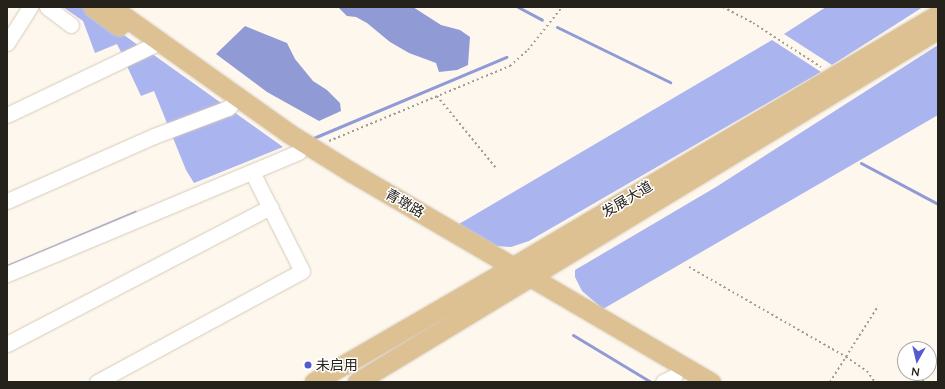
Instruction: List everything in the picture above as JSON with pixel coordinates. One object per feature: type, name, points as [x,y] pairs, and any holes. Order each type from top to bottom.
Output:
[{"type":"main road","name":"青墩路","points":[[93,7],[155,45],[305,150]]},
{"type":"main road","name":"青墩路","points":[[111,7],[155,45],[231,105],[305,150],[518,274],[711,382]]},
{"type":"main road","name":"发展大道","points":[[357,382],[518,274],[834,76],[938,14]]},
{"type":"main road","name":"发展大道","points":[[314,382],[518,274],[938,30]]},
{"type":"main road","name":"青墩路","points":[[518,274],[674,380]]},
{"type":"street","points":[[7,43],[30,7]]},
{"type":"street","points":[[47,7],[71,25]]},
{"type":"street","points":[[7,115],[155,45]]},
{"type":"street","points":[[7,201],[154,136],[228,108],[231,105]]},
{"type":"street","points":[[7,274],[305,150]]},
{"type":"street","points":[[97,382],[302,272],[252,172]]},
{"type":"street","points":[[7,344],[270,207]]},
{"type":"path","points":[[305,150],[510,66],[528,50],[562,7]]},
{"type":"path","points":[[723,7],[753,23],[834,76]]},
{"type":"path","points":[[437,96],[496,168]]},
{"type":"path","points":[[689,267],[846,357],[868,371],[875,382]]},
{"type":"path","points":[[830,382],[878,306]]},
{"type":"shaded area","points":[[63,7],[85,7],[142,48],[123,56],[117,44],[95,53],[83,21]]},
{"type":"shaded area","points":[[338,7],[413,7],[441,25],[460,30],[470,37],[468,65],[457,70],[439,72],[436,63],[409,53],[390,42],[367,23],[356,17],[347,16]]},
{"type":"shaded area","points":[[826,7],[923,7],[832,65],[784,34]]},
{"type":"shaded area","points":[[245,26],[287,43],[295,59],[313,81],[327,90],[340,103],[341,111],[319,121],[267,92],[216,54]]},
{"type":"shaded area","points":[[772,40],[821,72],[529,241],[511,247],[496,246],[459,224]]},
{"type":"shaded area","points":[[938,45],[938,115],[603,309],[582,291],[575,277],[575,270],[716,187]]},
{"type":"shaded area","points":[[151,53],[283,147],[194,183],[186,170],[154,91],[141,96],[126,64]]},
{"type":"waterway","points":[[518,7],[542,20]]},
{"type":"waterway","points":[[557,27],[670,82]]},
{"type":"waterway","points":[[311,139],[506,57]]},
{"type":"waterway","points":[[861,163],[938,204]]},
{"type":"waterway","points":[[7,266],[135,212]]},
{"type":"waterway","points":[[573,335],[651,382]]},
{"type":"place","name":"未启用","points":[[308,365]]}]
